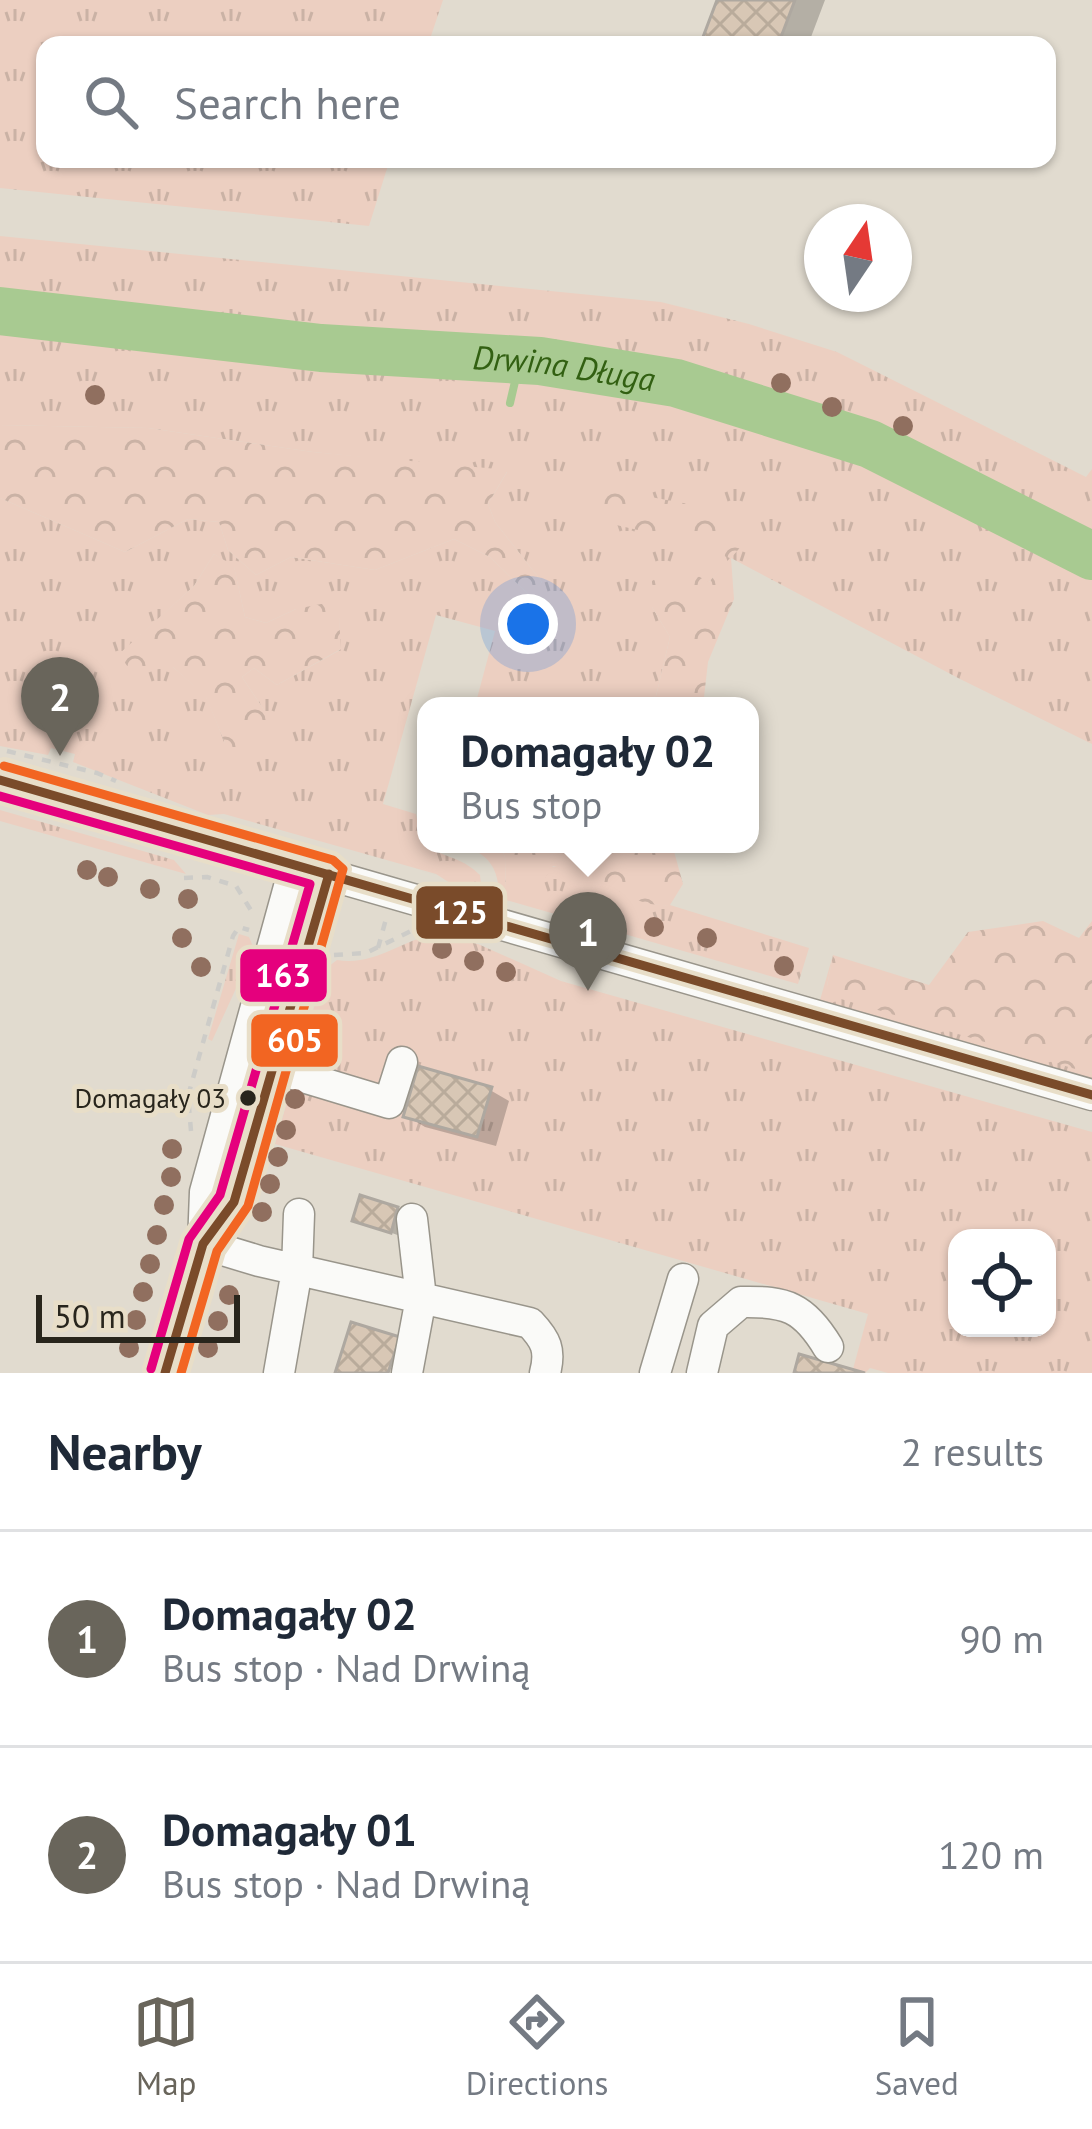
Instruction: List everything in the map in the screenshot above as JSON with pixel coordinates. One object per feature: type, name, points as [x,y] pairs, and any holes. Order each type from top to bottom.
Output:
[{"type":"street","points":[[0,780],[1092,1095]]},
{"type":"street","points":[[165,1373],[203,1244],[205,1192],[295,865]]},
{"type":"street","points":[[203,1244],[234,1202],[329,874]]},
{"type":"street","points":[[272,1068],[389,1102],[402,1061]]},
{"type":"street","points":[[279,1373],[297,1270],[299,1214]]},
{"type":"street","points":[[407,1373],[421,1298],[412,1219]]},
{"type":"street","points":[[203,1244],[530,1323],[545,1339],[549,1355],[545,1373]]},
{"type":"street","points":[[655,1373],[683,1279]]},
{"type":"street","points":[[702,1373],[713,1325],[741,1302],[778,1301],[812,1321],[828,1346]]},
{"type":"path","points":[[184,878],[237,884],[249,903],[250,930]]},
{"type":"path","points":[[378,948],[391,914],[381,913]]},
{"type":"path","points":[[328,946],[325,955],[352,955],[426,925],[408,920]]},
{"type":"path","points":[[191,1134],[188,1096],[232,936],[239,927]]},
{"type":"green space","points":[[0,0],[443,0],[431,36],[36,36],[36,168],[387,168],[369,226],[0,188]]},
{"type":"green space","points":[[0,236],[661,302],[837,352],[1086,477],[1092,469],[1092,744],[731,558],[709,582],[652,607],[670,637],[653,697],[477,697],[495,631],[436,615],[383,804],[416,814],[417,853],[441,853],[469,866],[480,875],[482,893],[436,874],[224,814],[208,815],[73,762],[75,754],[51,748],[48,755],[0,746],[0,498],[125,552],[188,519],[219,522],[228,550],[256,575],[291,557],[375,570],[454,539],[490,557],[530,596],[542,582],[495,522],[488,504],[507,472],[313,452],[148,428],[0,425]],"holes":[[[214,554],[234,567],[245,617],[266,623],[296,609],[339,617],[340,650],[277,685],[254,668],[242,677],[264,710],[225,743],[206,696],[173,667],[120,654],[194,586]]]},
{"type":"green space","points":[[0,425],[148,428],[313,452],[508,470],[488,504],[495,522],[542,582],[531,597],[490,557],[454,539],[375,570],[291,557],[256,575],[228,550],[219,522],[188,519],[125,552],[0,498]]},
{"type":"green space","points":[[581,484],[742,514],[751,535],[731,558],[734,599],[708,662],[704,697],[653,697],[670,637],[652,607],[652,581],[680,571],[709,582],[730,558],[668,537],[586,518],[575,506]]},
{"type":"green space","points":[[214,554],[234,566],[245,617],[266,623],[296,609],[326,603],[339,617],[341,649],[277,685],[254,668],[242,677],[264,710],[271,743],[231,774],[214,769],[225,743],[206,697],[173,667],[132,673],[119,654],[194,586]]},
{"type":"green space","points":[[0,810],[174,860],[186,874],[0,821]]},
{"type":"green space","points":[[479,853],[503,853],[505,889],[544,869],[570,866],[638,899],[809,948],[798,984],[499,898],[490,863]]},
{"type":"green space","points":[[503,853],[674,853],[683,884],[670,905],[654,904],[583,872],[553,866],[533,895],[505,889]]},
{"type":"green space","points":[[1043,921],[1079,938],[1092,921],[1092,1074],[831,996],[827,986],[833,955],[929,985],[968,932]]},
{"type":"green space","points":[[239,934],[249,937],[254,949],[212,1041],[208,1039]]},
{"type":"green space","points":[[435,934],[478,944],[561,981],[1092,1132],[1092,1373],[888,1373],[870,1368],[865,1373],[853,1369],[868,1314],[275,1144],[325,969],[337,960],[375,956]]},
{"type":"green space","points":[[833,955],[827,986],[1092,1074],[1092,1079],[820,1000]]},
{"type":"building","points":[[717,0],[795,0],[781,36],[703,36]]},
{"type":"building","points":[[418,1066],[492,1087],[477,1137],[403,1117]]},
{"type":"building","points":[[360,1195],[398,1207],[391,1233],[352,1221]]},
{"type":"building","points":[[351,1322],[400,1337],[388,1373],[335,1373]]},
{"type":"building","points":[[799,1354],[865,1373],[794,1373]]},
{"type":"waterway","name":"Drwina Długa","points":[[0,311],[321,348],[540,361],[676,383],[870,444],[1092,556]]},
{"type":"waterway","points":[[510,403],[520,360]]},
{"type":"transit line","name":"605","points":[[4,766],[333,860],[343,869],[248,1206],[217,1251],[181,1373]]},
{"type":"transit line","name":"125","points":[[0,780],[1092,1095]]},
{"type":"transit line","name":"163","points":[[0,796],[310,884],[220,1195],[189,1239],[151,1369]]},
{"type":"transit line","name":"125","points":[[165,1373],[203,1244],[234,1202],[329,874]]},
{"type":"place","name":"Domagały 01","points":[[60,756]]},
{"type":"place","name":"Domagały 02","points":[[588,991]]},
{"type":"place","name":"Domagały 03","points":[[248,1098]]}]
